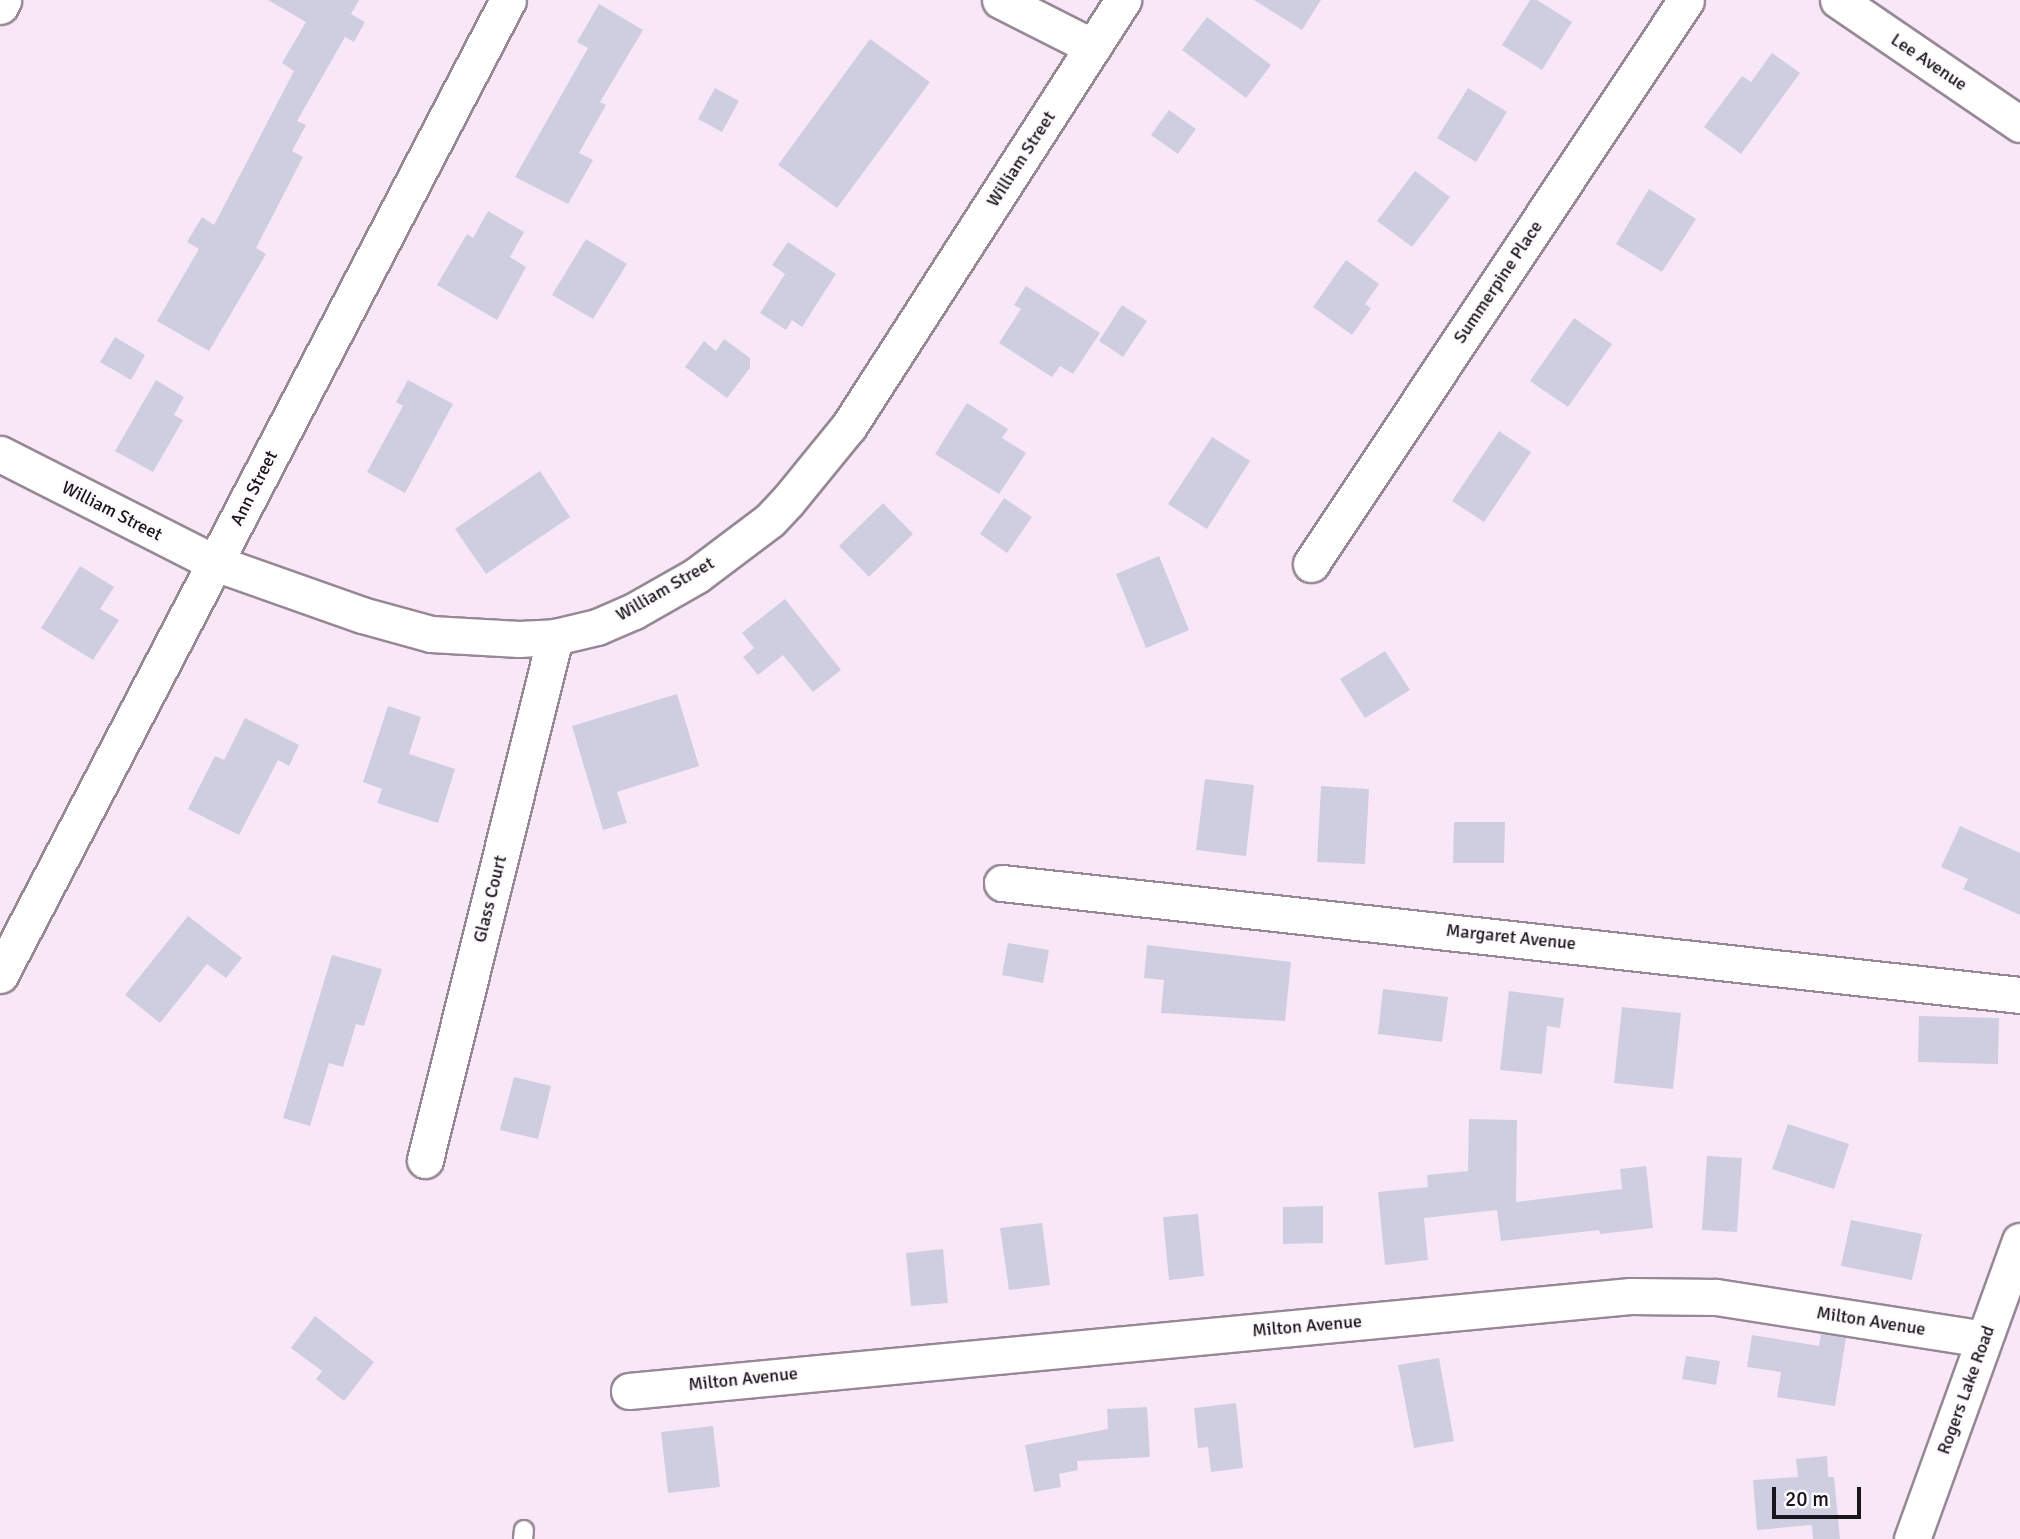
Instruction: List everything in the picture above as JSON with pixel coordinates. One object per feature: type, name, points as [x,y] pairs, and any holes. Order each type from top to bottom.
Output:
[{"type":"street","points":[[0,6],[3,0]]},
{"type":"street","name":"Ann Street","points":[[0,975],[508,0]]},
{"type":"street","points":[[1000,0],[1093,47]]},
{"type":"street","name":"William Street","points":[[0,454],[215,563],[362,615],[431,634],[519,639],[555,637],[597,627],[634,611],[676,587],[769,520],[787,502],[849,426],[1123,0]]},
{"type":"street","name":"Summerpine Place","points":[[1311,564],[1686,0]]},
{"type":"street","name":"Lee Avenue","points":[[1838,0],[2020,124]]},
{"type":"street","name":"Glass Court","points":[[425,1160],[555,637]]},
{"type":"street","name":"Margaret Avenue","points":[[1002,883],[2020,995]]},
{"type":"street","name":"Rogers Lake Road","points":[[1912,1539],[2020,1241]]},
{"type":"street","name":"Milton Avenue","points":[[629,1391],[1631,1296],[1716,1297],[1984,1339]]},
{"type":"building","points":[[268,0],[359,0],[351,14],[365,22],[354,42],[345,37],[297,121],[306,125],[292,151],[303,157],[256,248],[266,254],[209,351],[157,321],[199,249],[187,242],[202,217],[214,225],[294,71],[282,63],[306,22]]},
{"type":"building","points":[[1254,0],[1321,0],[1302,30]]},
{"type":"building","points":[[1530,0],[1537,0],[1572,22],[1542,70],[1502,45]]},
{"type":"building","points":[[599,4],[643,30],[600,102],[606,105],[579,153],[593,160],[568,204],[515,177],[588,48],[577,42]]},
{"type":"building","points":[[1207,17],[1271,65],[1246,98],[1182,50]]},
{"type":"building","points":[[870,39],[930,82],[837,208],[778,165]]},
{"type":"building","points":[[1772,53],[1800,73],[1741,154],[1704,127],[1742,76],[1751,82]]},
{"type":"building","points":[[715,88],[739,101],[722,132],[698,119]]},
{"type":"building","points":[[1468,88],[1507,112],[1476,162],[1437,138]]},
{"type":"building","points":[[1169,110],[1196,129],[1178,154],[1151,135]]},
{"type":"building","points":[[1415,171],[1450,197],[1412,247],[1377,221]]},
{"type":"building","points":[[1649,189],[1696,219],[1662,272],[1616,244]]},
{"type":"building","points":[[488,211],[524,232],[510,257],[526,267],[497,320],[437,285],[467,234],[473,238]]},
{"type":"building","points":[[586,239],[627,264],[593,319],[552,295]]},
{"type":"building","points":[[788,242],[836,274],[802,327],[792,320],[786,330],[760,313],[785,274],[772,265]]},
{"type":"building","points":[[1346,260],[1379,284],[1365,304],[1371,308],[1352,335],[1313,307]]},
{"type":"building","points":[[1026,286],[1100,333],[1073,374],[1060,366],[1052,377],[999,343],[1021,309],[1014,305]]},
{"type":"building","points":[[1122,305],[1147,321],[1123,357],[1099,341]]},
{"type":"building","points":[[1574,318],[1612,344],[1568,407],[1530,381]]},
{"type":"building","points":[[115,337],[145,355],[131,380],[100,362]]},
{"type":"building","points":[[724,339],[750,358],[750,368],[727,398],[685,367],[704,341],[716,351]]},
{"type":"building","points":[[156,380],[184,397],[174,415],[183,420],[153,472],[115,451]]},
{"type":"building","points":[[408,380],[453,404],[405,493],[367,472],[403,406],[396,402]]},
{"type":"building","points":[[967,403],[1008,429],[1002,438],[1026,453],[999,494],[935,454]]},
{"type":"building","points":[[1499,431],[1531,452],[1484,522],[1452,501]]},
{"type":"building","points":[[1212,437],[1250,461],[1207,529],[1168,504]]},
{"type":"building","points":[[540,471],[570,517],[486,574],[455,529]]},
{"type":"building","points":[[1004,498],[1032,517],[1007,553],[980,534]]},
{"type":"building","points":[[883,503],[913,534],[869,577],[839,546]]},
{"type":"building","points":[[1159,556],[1189,630],[1146,648],[1116,574]]},
{"type":"building","points":[[80,566],[114,587],[100,609],[119,620],[93,660],[41,628]]},
{"type":"building","points":[[785,599],[841,670],[813,692],[783,655],[758,675],[743,657],[754,648],[742,633]]},
{"type":"building","points":[[1385,651],[1410,690],[1365,718],[1340,679]]},
{"type":"building","points":[[677,694],[699,766],[617,792],[627,823],[603,830],[572,726]]},
{"type":"building","points":[[388,706],[421,717],[409,754],[455,769],[438,823],[377,803],[382,789],[363,782]]},
{"type":"building","points":[[245,718],[299,745],[289,766],[278,760],[239,835],[188,809],[215,756],[224,760]]},
{"type":"building","points":[[1205,779],[1254,785],[1246,856],[1196,850]]},
{"type":"building","points":[[1321,786],[1369,789],[1365,864],[1317,862]]},
{"type":"building","points":[[1454,822],[1505,822],[1504,863],[1453,863]]},
{"type":"building","points":[[1960,826],[2020,853],[2020,915],[1963,889],[1968,879],[1941,867]]},
{"type":"building","points":[[188,916],[242,958],[226,978],[207,964],[160,1023],[125,995]]},
{"type":"building","points":[[1008,943],[1049,950],[1043,983],[1002,975]]},
{"type":"building","points":[[1147,945],[1291,962],[1285,1021],[1161,1013],[1164,980],[1144,978]]},
{"type":"building","points":[[332,955],[382,969],[364,1026],[356,1024],[343,1067],[329,1063],[310,1126],[283,1118]]},
{"type":"building","points":[[1383,989],[1448,997],[1442,1042],[1378,1034]]},
{"type":"building","points":[[1509,991],[1564,998],[1560,1028],[1547,1026],[1542,1074],[1500,1070]]},
{"type":"building","points":[[1622,1007],[1681,1013],[1673,1089],[1614,1083]]},
{"type":"building","points":[[1919,1016],[1999,1018],[1998,1064],[1918,1062]]},
{"type":"building","points":[[514,1077],[551,1086],[538,1139],[500,1130]]},
{"type":"building","points":[[1469,1119],[1517,1120],[1516,1202],[1622,1189],[1620,1169],[1646,1166],[1653,1228],[1600,1234],[1599,1230],[1501,1241],[1497,1210],[1424,1218],[1428,1260],[1385,1265],[1378,1192],[1428,1187],[1427,1175],[1468,1171]]},
{"type":"building","points":[[1788,1124],[1849,1144],[1834,1189],[1772,1169]]},
{"type":"building","points":[[1707,1156],[1742,1158],[1737,1232],[1702,1230]]},
{"type":"building","points":[[1323,1206],[1323,1243],[1283,1244],[1283,1207]]},
{"type":"building","points":[[1198,1214],[1204,1276],[1169,1280],[1163,1217]]},
{"type":"building","points":[[1851,1220],[1922,1234],[1912,1280],[1841,1266]]},
{"type":"building","points":[[1042,1223],[1050,1285],[1009,1290],[1000,1228]]},
{"type":"building","points":[[943,1249],[948,1303],[911,1306],[906,1253]]},
{"type":"building","points":[[315,1316],[374,1362],[344,1401],[316,1379],[322,1371],[291,1348]]},
{"type":"building","points":[[1821,1334],[1846,1338],[1835,1406],[1777,1397],[1781,1372],[1747,1367],[1752,1335],[1819,1346]]},
{"type":"building","points":[[1686,1356],[1720,1361],[1716,1385],[1682,1379]]},
{"type":"building","points":[[1439,1358],[1454,1441],[1414,1448],[1398,1365]]},
{"type":"building","points":[[1236,1403],[1243,1468],[1211,1472],[1208,1447],[1198,1448],[1194,1408]]},
{"type":"building","points":[[1147,1407],[1150,1457],[1077,1461],[1078,1470],[1059,1474],[1061,1487],[1034,1492],[1025,1445],[1108,1429],[1107,1409]]},
{"type":"building","points":[[713,1426],[720,1487],[668,1493],[661,1432]]},
{"type":"building","points":[[1827,1456],[1828,1477],[1834,1477],[1840,1539],[1813,1539],[1812,1525],[1757,1530],[1753,1480],[1798,1477],[1796,1459]]}]
